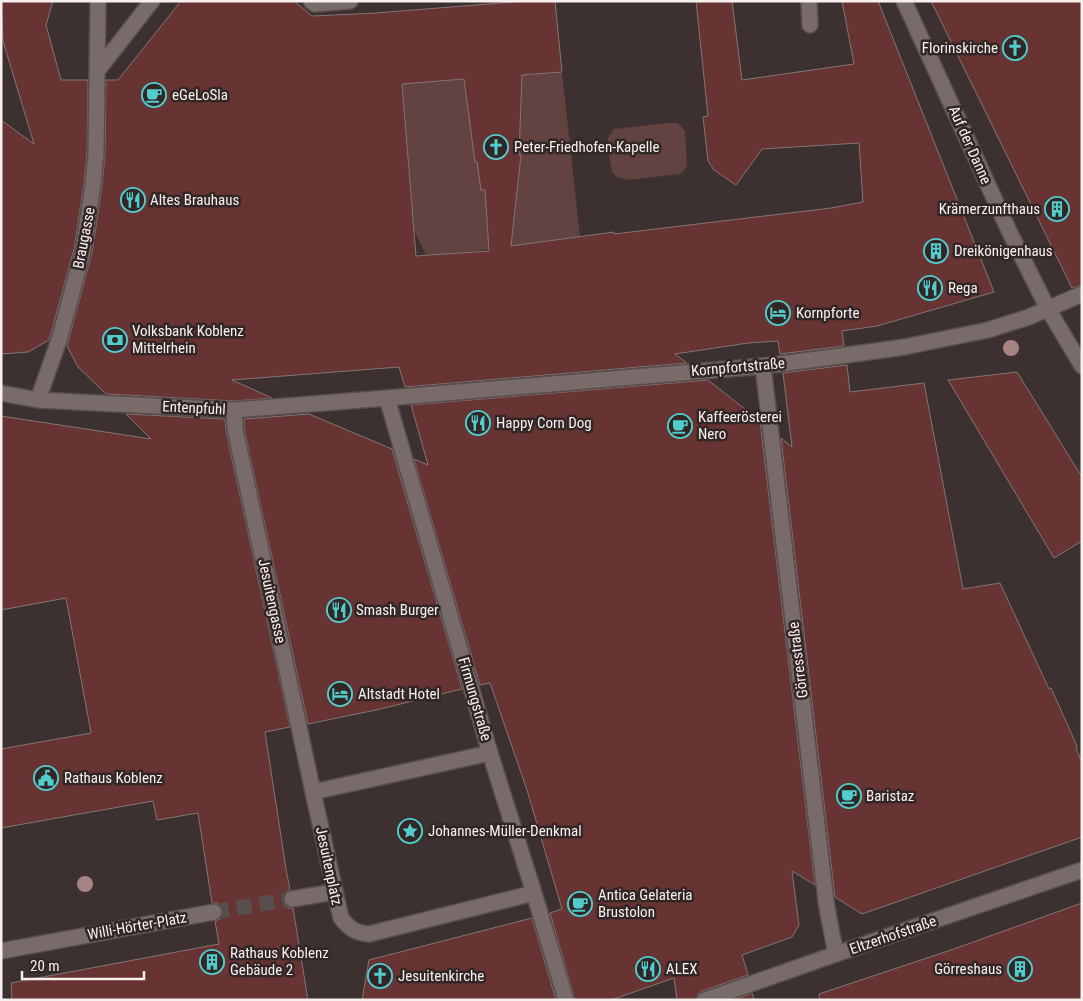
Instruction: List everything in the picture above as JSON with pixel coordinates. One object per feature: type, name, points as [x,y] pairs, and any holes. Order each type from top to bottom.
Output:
[{"type":"street","name":"Braugasse","points":[[38,400],[60,337],[83,252],[95,162],[98,1]]},
{"type":"street","points":[[98,70],[152,1]]},
{"type":"street","points":[[311,1],[315,4],[350,1]]},
{"type":"street","points":[[809,1],[810,25]]},
{"type":"street","name":"Auf der Danne","points":[[904,1],[1010,233],[1048,309],[1082,366]]},
{"type":"street","name":"Kornpfortstraße","points":[[387,398],[763,366],[826,358],[932,342],[988,330],[1020,321],[1082,294]]},
{"type":"street","name":"Görresstraße","points":[[763,366],[826,901],[836,954]]},
{"type":"street","name":"Entenpfuhl","points":[[1,393],[38,400],[234,410],[387,398]]},
{"type":"street","name":"Firmungstraße","points":[[387,398],[490,753],[566,1000]]},
{"type":"street","name":"Jesuitengasse","points":[[234,410],[235,429],[313,792]]},
{"type":"street","points":[[313,792],[490,753]]},
{"type":"street","name":"Jesuitenplatz","points":[[313,792],[340,918],[345,924],[360,934],[369,934],[534,893]]},
{"type":"street","name":"Eltzerhofstraße","points":[[705,1000],[1082,870]]},
{"type":"street","points":[[292,899],[334,892]]},
{"type":"street","name":"Willi-Hörter-Platz","points":[[1,951],[214,912]]},
{"type":"shaded area","points":[[562,72],[580,237],[460,253],[426,255],[414,230],[402,84]]},
{"type":"shaded area","points":[[678,123],[685,131],[687,165],[680,174],[628,180],[617,177],[612,172],[607,144],[608,138],[614,129]]},
{"type":"building","points":[[1,1],[53,1],[46,25],[61,80],[88,80],[87,153],[84,184],[74,249],[51,334],[49,340],[28,352],[1,354],[1,120],[34,144],[3,41]]},
{"type":"building","points":[[181,1],[294,1],[312,16],[526,1],[555,1],[562,72],[522,75],[519,155],[521,155],[511,246],[614,232],[614,234],[831,208],[863,202],[859,143],[762,149],[736,185],[714,170],[708,161],[703,117],[708,116],[696,1],[732,1],[742,80],[854,64],[842,1],[878,1],[994,292],[877,326],[842,331],[844,346],[780,354],[778,341],[748,343],[675,354],[687,363],[405,387],[399,367],[232,380],[272,398],[234,401],[106,394],[78,367],[67,346],[92,253],[102,186],[105,154],[106,80],[118,80]],"holes":[[[464,79],[475,162],[477,162],[481,190],[485,190],[489,251],[416,256],[402,84]]]},
{"type":"building","points":[[931,1],[1082,1],[1082,285],[1072,288]]},
{"type":"building","points":[[847,365],[850,392],[924,383],[963,589],[1000,583],[1049,689],[1051,688],[1077,746],[1076,748],[1082,763],[1082,837],[862,914],[835,897],[781,438],[792,447],[783,373]]},
{"type":"building","points":[[1017,372],[1082,477],[1082,541],[1054,558],[948,380]]},
{"type":"building","points":[[708,380],[760,421],[815,885],[792,871],[799,925],[792,937],[742,955],[748,975],[702,991],[698,994],[696,1000],[677,1000],[674,978],[611,1000],[575,1000],[550,913],[562,909],[527,790],[490,683],[480,685],[414,459],[428,465],[411,405]]},
{"type":"building","points":[[126,414],[225,419],[290,727],[265,732],[290,890],[283,895],[283,900],[285,905],[293,908],[308,1000],[12,1000],[11,983],[219,944],[215,921],[223,916],[223,911],[217,903],[212,903],[198,813],[157,820],[153,801],[1,828],[1,749],[91,733],[66,598],[1,610],[1,416],[151,439]]},
{"type":"building","points":[[309,414],[392,449],[462,689],[308,724],[244,428],[244,419]]},
{"type":"building","name":"Görreshaus","points":[[1082,903],[1082,1000],[820,1000],[819,994],[951,950]]},
{"type":"building","points":[[532,918],[556,1000],[362,1000],[369,960]]},
{"type":"building","points":[[752,993],[754,1000],[734,1000]]},
{"type":"tunnel","points":[[214,912],[292,899]]},
{"type":"place","name":"Florinskirche","points":[[1015,48]]},
{"type":"place","name":"eGeLoSla","points":[[154,95]]},
{"type":"place","name":"Peter-Friedhofen-Kapelle","points":[[496,147]]},
{"type":"place","name":"Altes Brauhaus","points":[[133,200]]},
{"type":"place","name":"Krämerzunfthaus","points":[[1057,209]]},
{"type":"place","name":"Dreikönigenhaus","points":[[936,251]]},
{"type":"place","name":"Rega","points":[[930,288]]},
{"type":"place","name":"Kornpforte","points":[[778,313]]},
{"type":"place","name":"Volksbank Koblenz Mittelrhein","points":[[115,340]]},
{"type":"place","name":"Happy Corn Dog","points":[[478,423]]},
{"type":"place","name":"Kaffeerösterei Nero","points":[[680,426]]},
{"type":"place","name":"Smash Burger","points":[[339,610]]},
{"type":"place","name":"Altstadt Hotel","points":[[340,694]]},
{"type":"place","name":"Rathaus Koblenz","points":[[46,778]]},
{"type":"place","name":"Baristaz","points":[[849,796]]},
{"type":"place","name":"Johannes-Müller-Denkmal","points":[[410,831]]},
{"type":"place","name":"Antica Gelateria Brustolon","points":[[580,904]]},
{"type":"place","name":"Rathaus Koblenz Gebäude 2","points":[[212,962]]},
{"type":"place","name":"ALEX","points":[[648,969]]},
{"type":"place","name":"Görreshaus","points":[[1020,969]]},
{"type":"place","name":"Jesuitenkirche","points":[[380,976]]}]
